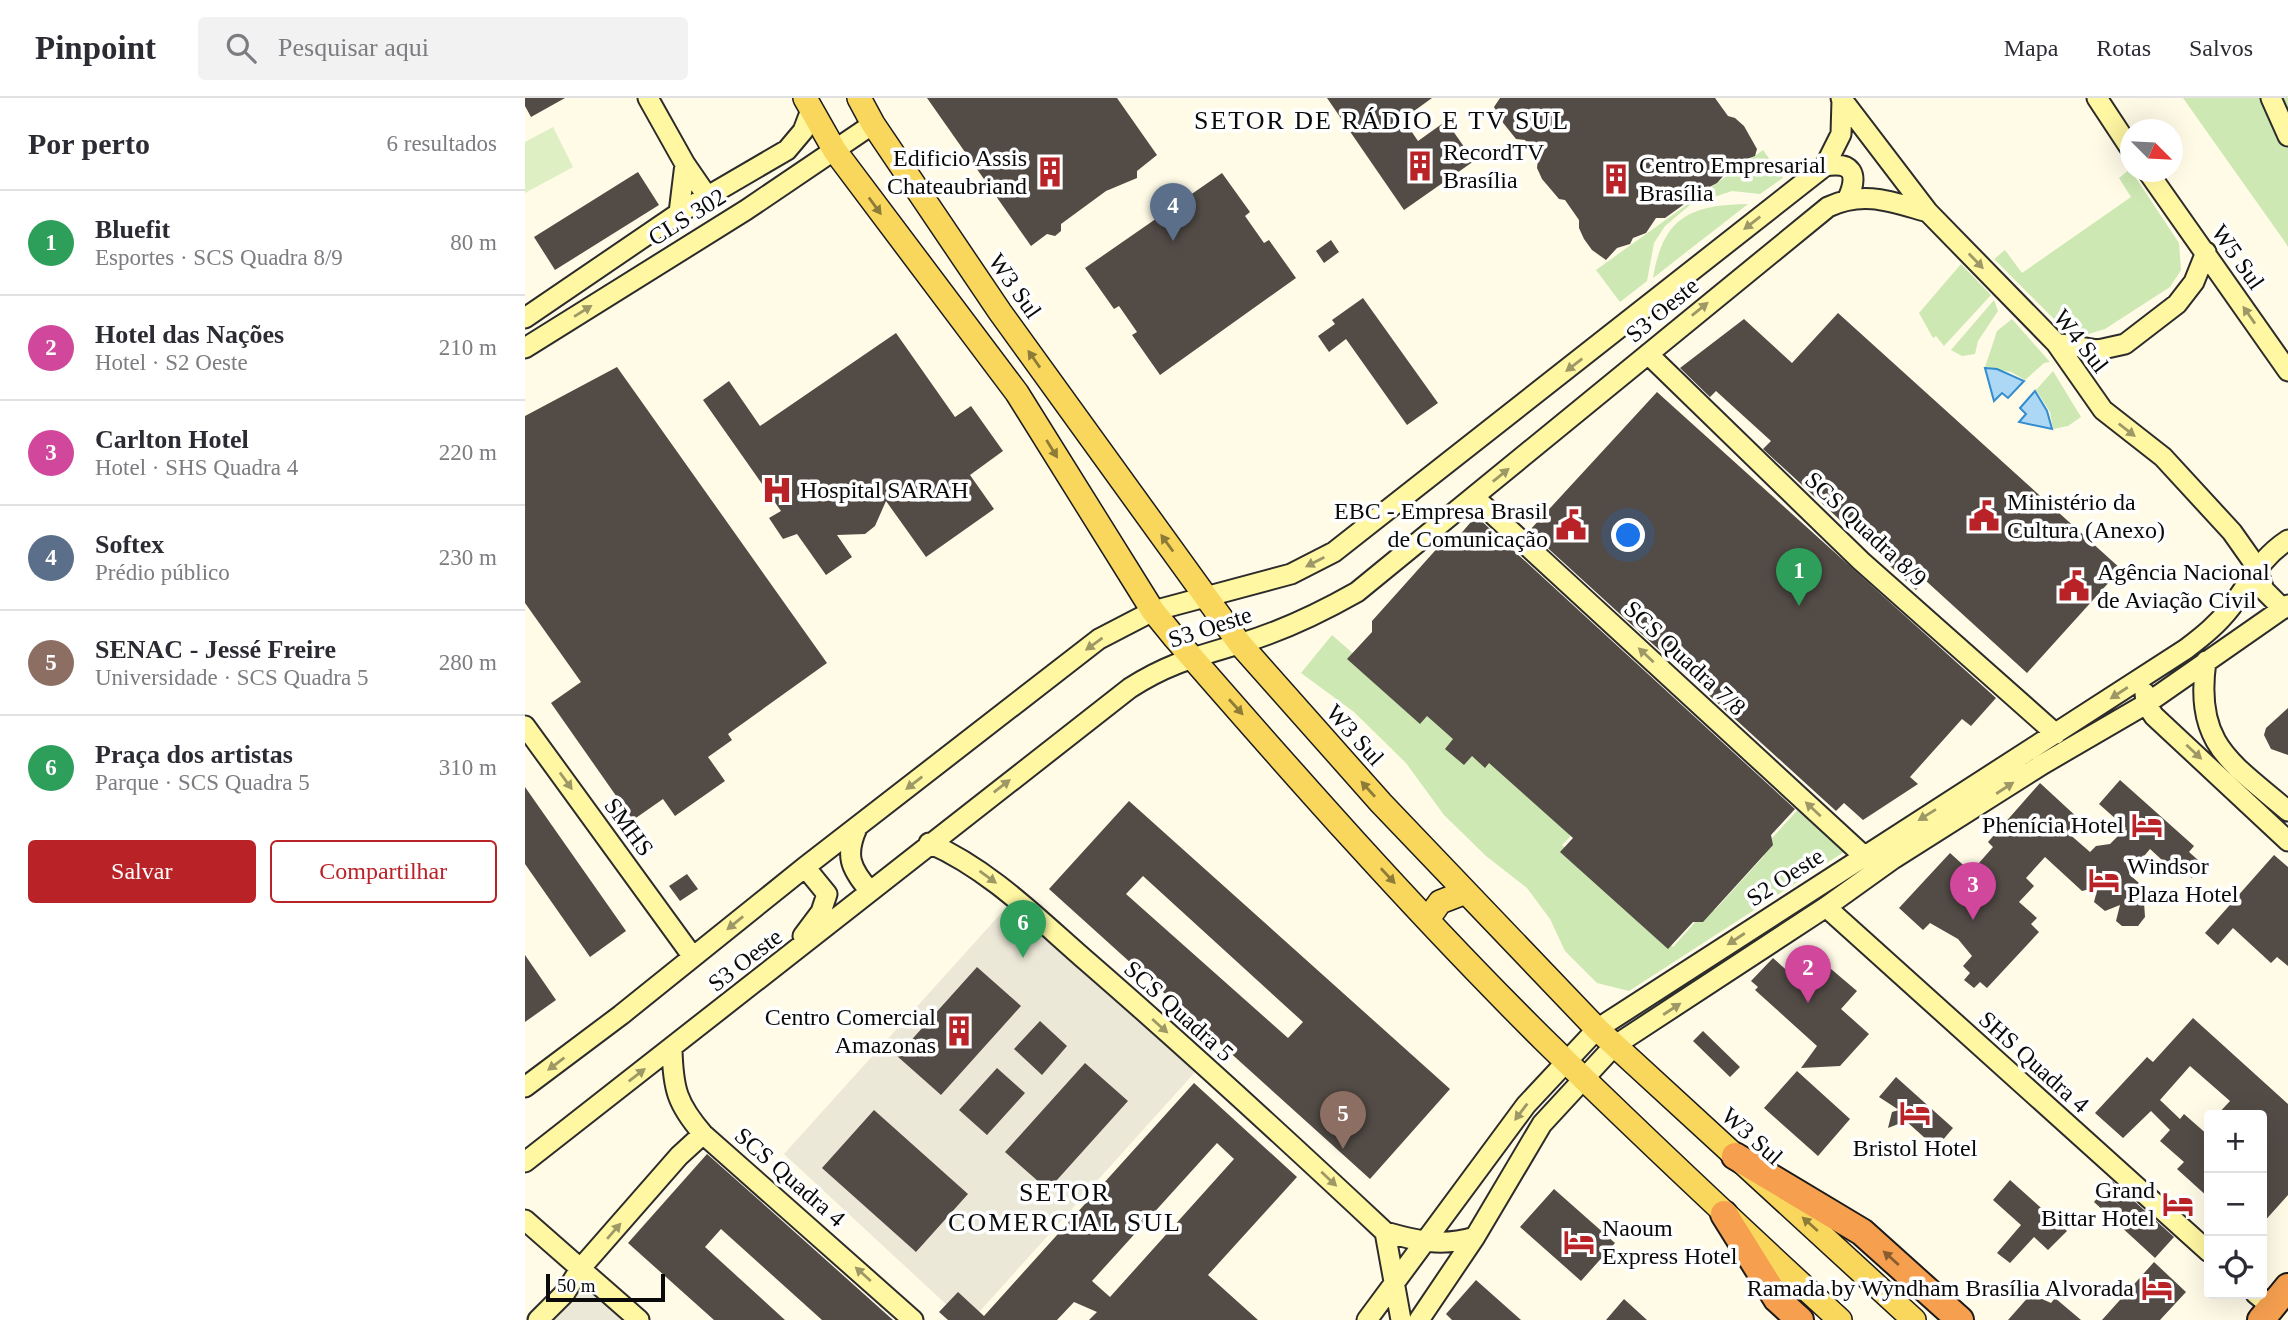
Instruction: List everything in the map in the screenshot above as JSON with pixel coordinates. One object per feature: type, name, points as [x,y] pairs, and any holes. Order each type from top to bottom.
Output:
[{"type":"highway","points":[[1735,1156],[1862,1232],[1960,1320]]},
{"type":"highway","points":[[1724,1214],[1777,1299],[1800,1320]]},
{"type":"main road","points":[[648,98],[685,164],[708,196],[746,210]]},
{"type":"main road","name":"W3 Sul","points":[[859,98],[873,124],[1000,312],[1240,644],[1372,793],[1597,1029],[1914,1320]]},
{"type":"main road","points":[[2097,98],[2120,133]]},
{"type":"main road","points":[[2271,98],[2288,136]]},
{"type":"main road","name":"S3 Oeste","points":[[525,1087],[1099,639],[1153,611],[1291,574],[1334,552],[1825,166],[1841,134],[1842,99]]},
{"type":"main road","name":"W4 Sul","points":[[1842,99],[1928,212],[2056,344],[2102,410],[2163,457],[2232,532],[2256,566],[2264,590],[2285,607]]},
{"type":"main road","points":[[808,104],[835,151],[933,285],[1017,393],[1153,611],[1191,656],[1428,919],[1565,1060],[1724,1214],[1840,1320]]},
{"type":"main road","name":"CLS 302","points":[[525,318],[679,213],[787,150],[803,131],[808,104]]},
{"type":"main road","name":"CLS 302","points":[[525,348],[746,210],[873,124]]},
{"type":"main road","points":[[1825,166],[1838,163],[1847,167],[1854,175],[1854,185],[1848,198],[1885,199],[1928,212]]},
{"type":"main road","points":[[679,213],[685,164]]},
{"type":"main road","name":"W5 Sul","points":[[2155,182],[2288,371]]},
{"type":"main road","name":"S3 Oeste","points":[[525,1162],[1130,688],[1155,671],[1191,656],[1240,644],[1317,614],[1357,592],[1828,207],[1848,198]]},
{"type":"main road","points":[[2056,344],[2098,350],[2125,344],[2177,304],[2194,282],[2206,252]]},
{"type":"main road","points":[[933,285],[977,321],[995,320],[1000,312]]},
{"type":"main road","name":"SCS Quadra 8/9","points":[[1648,354],[1861,561],[2056,734]]},
{"type":"main road","name":"SCS Quadra 7/8","points":[[1474,497],[1864,856]]},
{"type":"main road","name":"S2 Oeste","points":[[1367,1320],[1526,1105],[1565,1060],[1597,1029],[2171,659],[2210,631],[2231,607],[2256,566],[2288,540]]},
{"type":"main road","name":"S2 Oeste","points":[[1419,1320],[1475,1237],[1542,1124],[1615,1046],[1826,907],[1893,859],[2043,764],[2146,704],[2285,607]]},
{"type":"main road","points":[[2171,659],[2147,688],[2146,704],[2154,716],[2288,841]]},
{"type":"main road","points":[[2206,661],[2203,679],[2206,723],[2216,744],[2227,758],[2288,811]]},
{"type":"main road","name":"SMHS","points":[[525,726],[693,957]]},
{"type":"main road","points":[[857,827],[848,857],[855,874],[869,890]]},
{"type":"main road","name":"SCS Quadra 5","points":[[929,843],[967,862],[995,882],[1130,999],[1385,1231],[1423,1243],[1450,1243],[1475,1237]]},
{"type":"main road","points":[[792,955],[821,912],[827,894],[805,867]]},
{"type":"main road","points":[[1428,919],[1440,902],[1466,891]]},
{"type":"main road","name":"SHS Quadra 4","points":[[1826,907],[2204,1247]]},
{"type":"main road","name":"SCS Quadra 4","points":[[672,1049],[677,1099],[703,1134],[913,1320]]},
{"type":"main road","points":[[538,1320],[565,1293],[580,1269],[678,1156],[703,1134]]},
{"type":"main road","points":[[525,1220],[639,1320]]},
{"type":"main road","points":[[1385,1231],[1401,1320]]},
{"type":"green space","points":[[2183,98],[2288,98],[2288,247],[2285,242]]},
{"type":"green space","points":[[553,127],[573,167],[525,193],[525,142]]},
{"type":"green space","points":[[1763,150],[1783,178],[1760,194],[1732,191],[1690,205],[1665,226],[1654,243],[1647,281],[1620,302],[1596,270]]},
{"type":"green space","points":[[2122,182],[2139,182],[2179,243],[2181,270],[2170,287],[2105,329],[2085,335],[2063,328],[1994,259],[2005,250],[2022,273],[2131,197]]},
{"type":"green space","points":[[1748,204],[1653,278],[1664,241],[1672,228],[1683,218],[1710,207]]},
{"type":"green space","points":[[1961,264],[1991,295],[1944,346],[1936,336],[1933,338],[1919,313]]},
{"type":"green space","points":[[1994,300],[1998,311],[1978,341],[1975,354],[1962,356],[1951,350]]},
{"type":"green space","points":[[2012,319],[2050,362],[2044,363],[2025,380],[2011,372],[1985,367],[1997,331]]},
{"type":"green space","points":[[2053,371],[2081,417],[2068,426],[2053,429],[2050,412],[2036,390]]},
{"type":"green space","points":[[1332,635],[1422,714],[1445,710],[1568,825],[1570,837],[1562,845],[1673,947],[1705,911],[1715,910],[1764,856],[1764,847],[1802,805],[1850,848],[1629,991],[1597,983],[1565,951],[1550,919],[1527,888],[1486,856],[1444,815],[1406,763],[1354,712],[1301,673]]},
{"type":"shaded area","points":[[1013,900],[1197,1070],[972,1320],[963,1320],[784,1154]]},
{"type":"shaded area","points":[[582,1282],[624,1320],[548,1320]]},
{"type":"water","points":[[1985,368],[1997,369],[2024,381],[2008,398],[2002,393],[1994,401]]},
{"type":"water","points":[[2035,391],[2047,411],[2052,429],[2019,422],[2026,414],[2020,408]]},
{"type":"building","points":[[525,98],[565,98],[531,117],[525,106]]},
{"type":"building","name":"Edificio Assis Chateaubriand","points":[[927,98],[1117,98],[1157,155],[1137,171],[1137,178],[1106,191],[1061,224],[1061,231],[1055,236],[1047,234],[1031,246]]},
{"type":"building","points":[[1327,98],[1432,98],[1403,119],[1418,141],[1446,121],[1474,161],[1404,210]]},
{"type":"building","name":"Centro Empresarial Brasília","points":[[1500,98],[1715,98],[1728,116],[1744,126],[1757,149],[1755,156],[1742,161],[1740,167],[1727,172],[1717,183],[1706,189],[1700,187],[1697,195],[1665,218],[1656,218],[1646,233],[1633,238],[1630,244],[1617,248],[1606,260],[1592,250],[1584,239],[1579,220],[1565,200],[1559,199],[1542,179],[1537,168],[1538,159],[1525,140],[1516,139],[1500,119],[1494,107]]},
{"type":"building","points":[[638,172],[659,205],[555,270],[534,237]]},
{"type":"building","points":[[1222,173],[1250,212],[1245,216],[1264,243],[1269,240],[1296,278],[1160,375],[1132,335],[1137,332],[1119,306],[1114,309],[1085,268]]},
{"type":"building","points":[[1331,240],[1339,252],[1324,263],[1316,251]]},
{"type":"building","points":[[1363,298],[1438,403],[1407,425],[1346,339],[1329,352],[1318,336],[1335,324],[1332,320]]},
{"type":"building","points":[[1838,313],[2121,569],[2027,673],[1925,580],[1916,590],[1763,449],[1771,441],[1716,391],[1710,397],[1680,368],[1744,319],[1792,363]]},
{"type":"building","points":[[896,333],[955,417],[971,406],[1003,451],[970,475],[994,509],[926,557],[886,501],[875,526],[865,534],[837,535],[852,557],[826,575],[797,534],[783,539],[769,518],[781,511],[703,400],[729,381],[760,426]]},
{"type":"building","name":"Hospital SARAH","points":[[617,367],[827,663],[728,734],[732,740],[708,757],[725,781],[675,816],[663,799],[633,820],[551,703],[581,682],[525,603],[525,416]]},
{"type":"building","points":[[1657,392],[1996,698],[1971,726],[1962,719],[1910,777],[1918,784],[1863,820],[1844,803],[1836,811],[1529,531]]},
{"type":"building","points":[[1476,516],[1795,809],[1771,835],[1773,845],[1703,922],[1693,922],[1668,949],[1560,852],[1573,838],[1489,763],[1485,768],[1472,756],[1464,765],[1445,749],[1453,739],[1427,716],[1420,724],[1347,659],[1372,632],[1372,621],[1441,544],[1452,544]]},
{"type":"building","points":[[2288,708],[2288,755],[2271,749],[2264,735],[2266,728]]},
{"type":"building","points":[[2120,780],[2194,846],[2189,852],[2198,860],[2192,878],[2177,865],[2173,870],[2150,849],[2129,874],[2140,884],[2133,891],[2144,902],[2145,917],[2138,926],[2122,926],[2116,921],[2120,905],[2105,911],[2094,902],[2098,887],[2082,891],[2045,857],[2026,878],[2034,886],[2019,902],[2037,918],[2031,924],[2039,932],[1987,988],[1980,982],[1974,988],[1964,980],[1970,973],[1963,966],[1972,956],[1958,939],[1930,923],[1923,930],[1899,908],[1950,853],[1971,872],[1993,847],[1988,842],[2040,783],[2079,819],[2067,832],[2090,852],[2096,846],[2110,844],[2126,828],[2099,804]]},
{"type":"building","points":[[525,787],[626,931],[590,957],[525,864]]},
{"type":"building","points":[[1129,801],[1450,1089],[1370,1179],[1049,889]],"holes":[[[1143,876],[1303,1022],[1288,1038],[1126,894]]]},
{"type":"building","points":[[2274,855],[2288,867],[2288,966],[2277,957],[2271,963],[2233,928],[2218,945],[2205,933]]},
{"type":"building","points":[[687,874],[698,889],[680,901],[669,886]]},
{"type":"building","points":[[525,955],[556,1000],[525,1022]]},
{"type":"building","points":[[1773,958],[1804,986],[1824,963],[1857,991],[1841,1009],[1869,1034],[1840,1066],[1801,1068],[1817,1046],[1755,990],[1758,987],[1751,981]]},
{"type":"building","name":"Centro Comercial Amazonas","points":[[977,967],[1021,1006],[941,1095],[897,1056]]},
{"type":"building","points":[[2193,1018],[2288,1104],[2288,1195],[2267,1218],[2267,1110],[2222,1110],[2230,1101],[2190,1066],[2160,1100],[2180,1119],[2184,1114],[2204,1132],[2204,1193],[2177,1169],[2184,1162],[2160,1141],[2170,1130],[2151,1111],[2123,1138],[2095,1113],[2147,1057],[2153,1062]]},
{"type":"building","points":[[1040,1021],[1067,1046],[1042,1075],[1014,1049]]},
{"type":"building","points":[[1703,1031],[1740,1067],[1730,1077],[1693,1041]]},
{"type":"building","points":[[1085,1063],[1128,1101],[1048,1190],[1005,1152]]},
{"type":"building","points":[[997,1068],[1025,1093],[987,1135],[959,1110]]},
{"type":"building","points":[[1797,1071],[1850,1119],[1818,1156],[1764,1108]]},
{"type":"building","name":"Bristol Hotel","points":[[1896,1077],[1953,1128],[1936,1148],[1906,1121],[1888,1128],[1892,1112],[1899,1110],[1879,1097]]},
{"type":"building","points":[[1194,1083],[1297,1177],[1208,1275],[1258,1320],[1089,1320],[1097,1312],[1074,1302],[1057,1320],[948,1320],[939,1312],[958,1292],[984,1316]],"holes":[[[1217,1143],[1234,1159],[1110,1297],[1092,1281]]]},
{"type":"building","points":[[874,1110],[968,1194],[916,1252],[822,1168]]},
{"type":"building","points":[[707,1154],[893,1320],[822,1320],[721,1229],[705,1247],[785,1320],[714,1320],[628,1243]]},
{"type":"building","points":[[2010,1180],[2067,1231],[2048,1250],[2034,1237],[2010,1263],[1997,1253],[2021,1225],[1993,1200]]},
{"type":"building","points":[[2112,1181],[2174,1237],[2155,1258],[2094,1202]]},
{"type":"building","points":[[1554,1189],[1615,1243],[1581,1281],[1520,1227]]},
{"type":"building","name":"Ramada by Wyndham Brasília Alvorada","points":[[2154,1262],[2186,1292],[2160,1320],[2102,1320]]},
{"type":"building","points":[[1476,1280],[1521,1320],[1452,1320],[1446,1314]]},
{"type":"building","points":[[2031,1294],[2051,1303],[2055,1298],[2081,1320],[2008,1320]]},
{"type":"building","points":[[1624,1299],[1647,1320],[1606,1320]]},
{"type":"place","name":"RecordTV Brasília","points":[[1420,166]]},
{"type":"place","name":"Edificio Assis Chateaubriand","points":[[1050,172]]},
{"type":"place","name":"Centro Empresarial Brasília","points":[[1616,179]]},
{"type":"place","name":"Softex","points":[[1173,241]]},
{"type":"place","name":"Hospital SARAH","points":[[777,490]]},
{"type":"place","name":"Ministério da Cultura (Anexo)","points":[[1984,516]]},
{"type":"place","name":"EBC - Empresa Brasil de Comunicação","points":[[1571,525]]},
{"type":"place","name":"Agência Nacional de Aviação Civil","points":[[2074,586]]},
{"type":"place","name":"Bluefit","points":[[1799,606]]},
{"type":"place","name":"Phenícia Hotel","points":[[2147,825]]},
{"type":"place","name":"Windsor Plaza Hotel","points":[[2104,880]]},
{"type":"place","name":"Carlton Hotel","points":[[1973,920]]},
{"type":"place","name":"Praça dos artistas","points":[[1023,958]]},
{"type":"place","name":"Hotel das Nações","points":[[1808,1003]]},
{"type":"place","name":"Centro Comercial Amazonas","points":[[959,1031]]},
{"type":"place","name":"Bristol Hotel","points":[[1915,1113]]},
{"type":"place","name":"SENAC - Jessé Freire","points":[[1343,1149]]},
{"type":"place","name":"Grand Bittar Hotel","points":[[2178,1204]]},
{"type":"place","name":"Naoum Express Hotel","points":[[1579,1242]]},
{"type":"place","name":"Ramada by Wyndham Brasília Alvorada","points":[[2157,1288]]},
{"type":"district","name":"SETOR DE RÁDIO E TV SUL","points":[[1382,120]]},
{"type":"district","name":"SETOR COMERCIAL SUL","points":[[1065,1207]]}]
